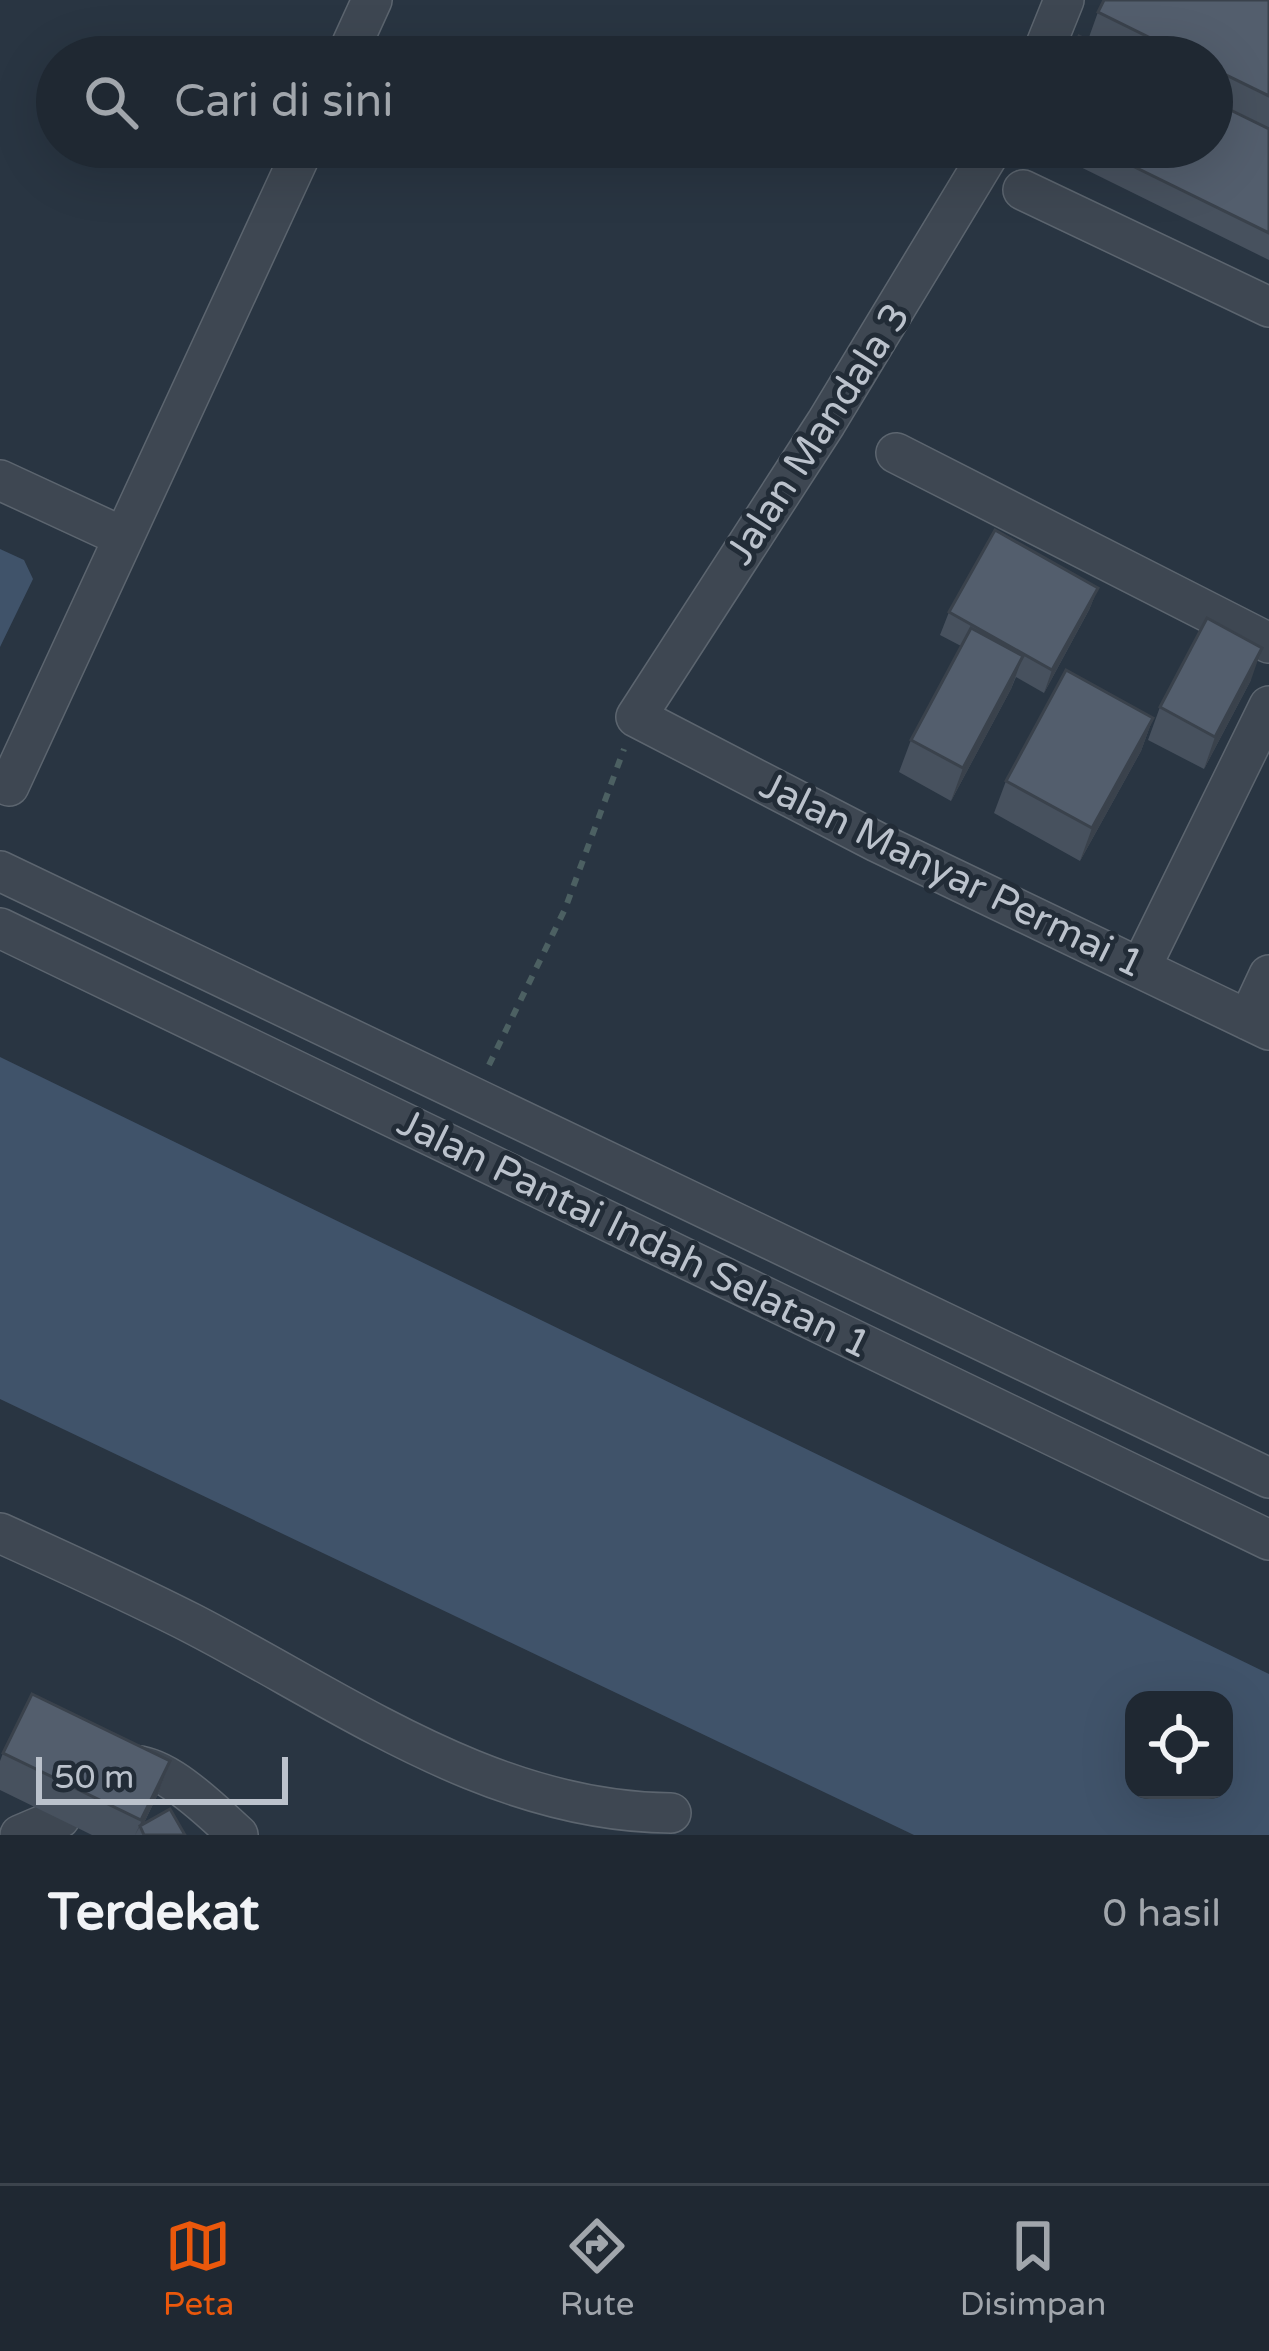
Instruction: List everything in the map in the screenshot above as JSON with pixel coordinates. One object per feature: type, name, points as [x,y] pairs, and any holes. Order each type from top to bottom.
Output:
[{"type":"street","points":[[356,36],[372,0]]},
{"type":"street","points":[[1049,36],[1064,0]]},
{"type":"street","points":[[9,786],[294,168]]},
{"type":"street","name":"Jalan Mandala 3","points":[[636,717],[826,423],[980,168]]},
{"type":"street","points":[[1023,190],[1269,307]]},
{"type":"street","points":[[896,453],[1269,643]]},
{"type":"street","points":[[0,480],[123,537]]},
{"type":"street","points":[[1141,967],[1269,706]]},
{"type":"street","name":"Jalan Manyar Permai 1","points":[[636,717],[877,842],[1258,1025]]},
{"type":"street","name":"Jalan Pantai Indah Selatan 1","points":[[0,871],[1269,1478]]},
{"type":"street","name":"Jalan Pantai Indah Selatan 1","points":[[0,928],[1269,1540]]},
{"type":"street","points":[[1258,1025],[1269,975]]},
{"type":"street","points":[[0,1533],[193,1624],[403,1738],[537,1797],[620,1813],[671,1813]]},
{"type":"street","points":[[113,1772],[125,1764],[169,1776],[238,1835]]},
{"type":"street","points":[[20,1835],[60,1818]]},
{"type":"path","points":[[489,1065],[566,909],[636,717]]},
{"type":"water","points":[[0,549],[24,560],[33,579],[0,647]]},
{"type":"water","points":[[0,1057],[1269,1674],[1269,1835],[914,1835],[0,1399]]},
{"type":"building","points":[[1104,0],[1269,0],[1269,96],[1233,78],[1233,36],[1147,36],[1098,12]]},
{"type":"building","points":[[1233,111],[1269,129],[1269,233],[1137,168],[1233,168]]},
{"type":"building","points":[[995,530],[1098,588],[1052,670],[949,612]]},
{"type":"building","points":[[1207,618],[1262,648],[1215,737],[1160,707]]},
{"type":"building","points":[[971,628],[1023,656],[963,768],[911,740]]},
{"type":"building","points":[[1066,670],[1153,718],[1092,828],[1006,781]]},
{"type":"building","points":[[32,1694],[170,1761],[141,1820],[3,1753]]},
{"type":"building","points":[[170,1809],[185,1835],[144,1835],[140,1826]]}]
